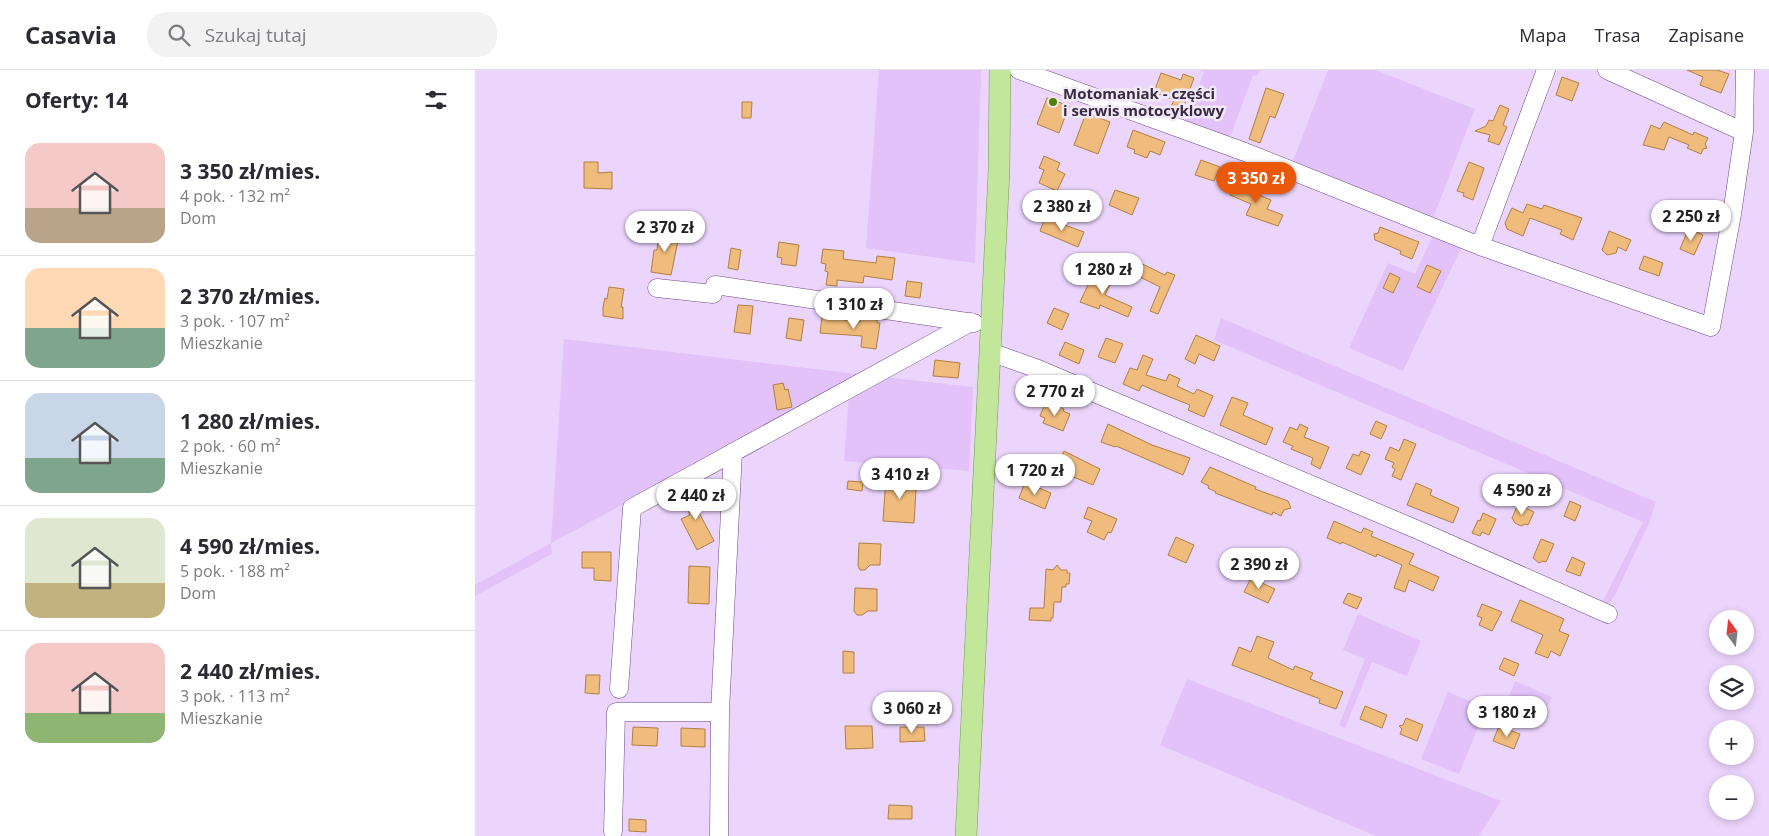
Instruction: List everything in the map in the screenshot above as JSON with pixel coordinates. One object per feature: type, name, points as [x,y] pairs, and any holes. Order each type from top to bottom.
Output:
[{"type":"main road","points":[[966,836],[990,354],[981,323],[1000,140],[1001,70]]},
{"type":"street","points":[[1019,70],[1245,152],[1479,246],[1711,327],[1733,214],[1744,132],[1745,70]]},
{"type":"street","points":[[1479,246],[1546,70]]},
{"type":"street","points":[[1607,70],[1744,132]]},
{"type":"street","points":[[657,288],[713,294],[715,286],[981,323]]},
{"type":"street","points":[[619,689],[632,508],[733,452],[981,323]]},
{"type":"street","points":[[990,354],[1037,369],[1418,530],[1608,614]]},
{"type":"street","points":[[719,836],[720,712],[733,452]]},
{"type":"street","points":[[613,831],[616,712],[720,712]]},
{"type":"shaded area","points":[[879,70],[981,70],[975,263],[866,248]]},
{"type":"shaded area","points":[[1200,70],[1260,70],[1257,76],[1253,75],[1228,143],[1184,125],[1204,72]]},
{"type":"shaded area","points":[[1328,70],[1375,70],[1475,109],[1432,221],[1291,166]]},
{"type":"shaded area","points":[[1434,233],[1463,244],[1403,371],[1349,348],[1388,263],[1415,274]]},
{"type":"shaded area","points":[[1221,318],[1656,502],[1649,523],[1614,597],[1607,605],[1601,605],[1643,522],[1214,340]]},
{"type":"shaded area","points":[[564,339],[865,375],[551,543]]},
{"type":"shaded area","points":[[884,377],[973,387],[969,471],[844,461],[849,395]]},
{"type":"shaded area","points":[[551,543],[552,554],[475,596],[475,585]]},
{"type":"shaded area","points":[[1358,614],[1421,641],[1407,676],[1372,662],[1345,728],[1339,725],[1365,659],[1343,650]]},
{"type":"shaded area","points":[[1187,679],[1501,801],[1479,836],[1376,836],[1160,745]]},
{"type":"shaded area","points":[[1515,681],[1552,697],[1536,728],[1502,714]]},
{"type":"shaded area","points":[[1448,692],[1486,708],[1459,774],[1421,759]]},
{"type":"building","points":[[1687,70],[1717,70],[1729,74],[1721,93],[1700,85],[1703,77]]},
{"type":"building","points":[[1161,73],[1181,80],[1183,74],[1194,78],[1182,111],[1171,107],[1174,100],[1154,92]]},
{"type":"building","points":[[1562,77],[1579,83],[1572,101],[1556,95]]},
{"type":"building","points":[[1266,88],[1284,94],[1275,118],[1270,116],[1260,143],[1249,139]]},
{"type":"building","points":[[1047,98],[1069,106],[1059,133],[1037,124]]},
{"type":"building","points":[[742,102],[752,102],[751,118],[742,118]]},
{"type":"building","points":[[1500,105],[1509,109],[1503,125],[1507,127],[1499,145],[1488,141],[1490,135],[1475,131],[1486,126],[1489,120],[1493,121]]},
{"type":"building","points":[[1086,113],[1110,122],[1098,154],[1074,145]]},
{"type":"building","points":[[1664,122],[1693,135],[1694,132],[1708,138],[1705,144],[1707,148],[1703,149],[1701,154],[1687,148],[1689,145],[1669,137],[1664,150],[1643,145],[1651,125],[1660,129]]},
{"type":"building","points":[[1133,130],[1165,142],[1160,155],[1150,151],[1147,158],[1134,153],[1135,150],[1127,147]]},
{"type":"building","points":[[1044,156],[1060,163],[1057,170],[1065,174],[1057,191],[1039,183],[1044,170],[1039,168]]},
{"type":"building","points":[[1201,160],[1220,167],[1214,181],[1195,175]]},
{"type":"building","points":[[584,162],[598,162],[598,173],[612,172],[612,189],[584,188]]},
{"type":"building","points":[[1469,162],[1484,168],[1473,200],[1463,196],[1464,193],[1457,191]]},
{"type":"building","points":[[1236,179],[1252,185],[1249,191],[1271,200],[1267,209],[1283,215],[1278,226],[1246,215],[1251,204],[1230,195]]},
{"type":"building","points":[[1115,190],[1139,198],[1132,215],[1109,205]]},
{"type":"building","points":[[1527,204],[1542,209],[1544,205],[1582,218],[1573,240],[1560,234],[1562,230],[1530,218],[1523,236],[1507,229],[1505,223],[1512,208],[1523,213]]},
{"type":"building","points":[[1045,218],[1084,232],[1078,247],[1040,231]]},
{"type":"building","points":[[1380,227],[1419,242],[1412,259],[1400,254],[1401,251],[1375,240],[1374,234],[1378,233]]},
{"type":"building","points":[[1689,228],[1703,235],[1694,255],[1680,249]]},
{"type":"building","points":[[666,230],[676,231],[676,236],[679,236],[671,275],[651,272],[659,233],[666,234]]},
{"type":"building","points":[[1609,231],[1631,240],[1626,251],[1618,247],[1616,253],[1607,255],[1602,250]]},
{"type":"building","points":[[779,242],[799,245],[796,266],[781,264],[782,258],[777,257]]},
{"type":"building","points":[[731,248],[741,250],[738,270],[728,268]]},
{"type":"building","points":[[823,249],[844,251],[843,259],[876,263],[877,256],[895,258],[892,280],[864,276],[863,283],[837,280],[837,286],[826,285],[828,272],[825,271],[826,264],[821,263]]},
{"type":"building","points":[[1644,256],[1663,263],[1659,276],[1639,269]]},
{"type":"building","points":[[1132,259],[1165,275],[1167,272],[1175,275],[1158,314],[1150,311],[1160,287],[1136,275],[1138,272],[1128,268]]},
{"type":"building","points":[[1427,265],[1441,271],[1430,293],[1417,287]]},
{"type":"building","points":[[1095,270],[1113,278],[1105,295],[1132,307],[1128,317],[1100,305],[1099,309],[1080,302]]},
{"type":"building","points":[[1390,273],[1400,278],[1393,293],[1383,288]]},
{"type":"building","points":[[907,281],[922,283],[920,298],[905,296]]},
{"type":"building","points":[[609,287],[624,289],[621,307],[623,307],[623,319],[603,316],[603,307],[605,298],[607,299]]},
{"type":"building","points":[[738,305],[753,306],[750,334],[734,332]]},
{"type":"building","points":[[1054,308],[1069,314],[1062,330],[1047,323]]},
{"type":"building","points":[[822,317],[860,322],[861,317],[877,320],[877,323],[880,323],[876,349],[861,347],[862,336],[820,333]]},
{"type":"building","points":[[789,318],[804,320],[801,341],[786,338]]},
{"type":"building","points":[[1196,335],[1220,346],[1214,361],[1199,354],[1195,364],[1185,359]]},
{"type":"building","points":[[1106,338],[1123,344],[1115,363],[1098,357]]},
{"type":"building","points":[[1065,342],[1084,350],[1079,364],[1059,355]]},
{"type":"building","points":[[1143,355],[1153,359],[1146,375],[1166,381],[1169,374],[1180,379],[1177,386],[1194,394],[1197,389],[1213,396],[1204,417],[1188,410],[1190,405],[1142,385],[1139,391],[1123,384],[1130,368],[1137,370]]},
{"type":"building","points":[[935,360],[960,363],[958,378],[933,376]]},
{"type":"building","points":[[783,383],[785,390],[788,389],[792,407],[777,410],[773,385]]},
{"type":"building","points":[[1232,397],[1248,403],[1243,415],[1273,428],[1266,445],[1220,425]]},
{"type":"building","points":[[1051,403],[1070,414],[1063,431],[1043,423],[1045,418],[1040,416],[1045,404],[1049,406]]},
{"type":"building","points":[[1376,421],[1387,426],[1381,439],[1370,434]]},
{"type":"building","points":[[1108,424],[1152,445],[1190,458],[1183,475],[1116,446],[1101,442]]},
{"type":"building","points":[[1300,424],[1308,428],[1304,437],[1329,447],[1320,469],[1311,464],[1313,458],[1291,449],[1293,446],[1283,442],[1290,427],[1297,430]]},
{"type":"building","points":[[1404,439],[1416,444],[1401,480],[1392,476],[1395,469],[1392,467],[1394,463],[1385,459],[1390,447],[1399,451]]},
{"type":"building","points":[[1064,451],[1100,469],[1093,485],[1056,470]]},
{"type":"building","points":[[1361,451],[1370,455],[1361,475],[1346,468],[1353,454],[1359,456]]},
{"type":"building","points":[[1210,467],[1256,487],[1255,489],[1288,501],[1291,508],[1284,510],[1281,516],[1273,512],[1272,515],[1215,493],[1208,488],[1209,486],[1201,482]]},
{"type":"building","points":[[886,478],[925,481],[916,490],[914,523],[883,521]]},
{"type":"building","points":[[848,481],[863,482],[862,491],[847,489]]},
{"type":"building","points":[[1025,482],[1051,493],[1045,509],[1019,498]]},
{"type":"building","points":[[1416,483],[1432,490],[1430,495],[1459,508],[1453,523],[1407,505]]},
{"type":"building","points":[[698,490],[704,501],[695,505],[714,541],[697,550],[681,519],[690,515],[681,498]]},
{"type":"building","points":[[1570,501],[1581,506],[1575,521],[1564,516]]},
{"type":"building","points":[[1518,504],[1534,512],[1528,525],[1521,526],[1515,523],[1512,518]]},
{"type":"building","points":[[1088,507],[1117,519],[1111,533],[1108,532],[1104,540],[1087,532],[1092,521],[1084,518]]},
{"type":"building","points":[[1483,513],[1496,519],[1489,535],[1482,532],[1480,536],[1472,533]]},
{"type":"building","points":[[1334,521],[1361,533],[1364,528],[1373,532],[1371,536],[1414,554],[1409,564],[1439,577],[1433,591],[1409,580],[1405,592],[1394,588],[1402,565],[1377,554],[1376,557],[1342,542],[1341,544],[1327,538]]},
{"type":"building","points":[[1176,537],[1194,545],[1186,563],[1168,555]]},
{"type":"building","points":[[1541,539],[1554,544],[1546,562],[1539,563],[1533,558]]},
{"type":"building","points":[[859,543],[881,544],[880,565],[870,565],[865,570],[860,570],[858,566]]},
{"type":"building","points":[[582,552],[611,552],[611,581],[594,580],[594,568],[582,568]]},
{"type":"building","points":[[1572,557],[1585,563],[1580,576],[1566,571]]},
{"type":"building","points":[[1057,565],[1061,570],[1067,570],[1067,573],[1070,573],[1069,584],[1066,584],[1066,587],[1062,587],[1061,602],[1054,602],[1053,618],[1051,618],[1051,621],[1029,620],[1030,608],[1044,608],[1046,569],[1053,570]]},
{"type":"building","points":[[689,566],[710,567],[709,604],[688,603]]},
{"type":"building","points":[[1251,578],[1275,589],[1268,603],[1244,592]]},
{"type":"building","points":[[855,588],[877,589],[877,611],[868,611],[862,615],[857,615],[854,611]]},
{"type":"building","points":[[1348,593],[1362,598],[1357,609],[1343,603]]},
{"type":"building","points":[[1520,600],[1564,619],[1559,631],[1569,635],[1560,656],[1551,651],[1548,658],[1535,653],[1543,635],[1511,621]]},
{"type":"building","points":[[1482,604],[1502,612],[1492,631],[1479,625],[1482,618],[1477,616]]},
{"type":"building","points":[[1257,636],[1274,642],[1268,658],[1293,670],[1295,666],[1313,673],[1310,679],[1343,692],[1336,709],[1319,703],[1320,699],[1232,665],[1239,647],[1251,652]]},
{"type":"building","points":[[843,651],[854,652],[854,673],[843,673]]},
{"type":"building","points":[[1504,658],[1519,664],[1514,676],[1499,669]]},
{"type":"building","points":[[586,675],[600,675],[599,694],[585,693]]},
{"type":"building","points":[[1365,706],[1387,715],[1382,728],[1360,719]]},
{"type":"building","points":[[1406,718],[1423,725],[1417,741],[1400,734],[1402,729],[1399,726],[1403,725]]},
{"type":"building","points":[[845,726],[872,726],[873,748],[846,749]]},
{"type":"building","points":[[1499,726],[1520,734],[1514,749],[1493,741]]},
{"type":"building","points":[[633,727],[658,728],[657,746],[632,745]]},
{"type":"building","points":[[900,727],[924,727],[925,741],[900,742]]},
{"type":"building","points":[[681,728],[705,729],[705,747],[681,746]]},
{"type":"building","points":[[889,805],[912,806],[912,819],[888,819]]},
{"type":"building","points":[[629,819],[646,820],[646,832],[629,831]]},
{"type":"place","name":"Motomaniak - części i serwis motocyklowy","points":[[1053,102]]}]
